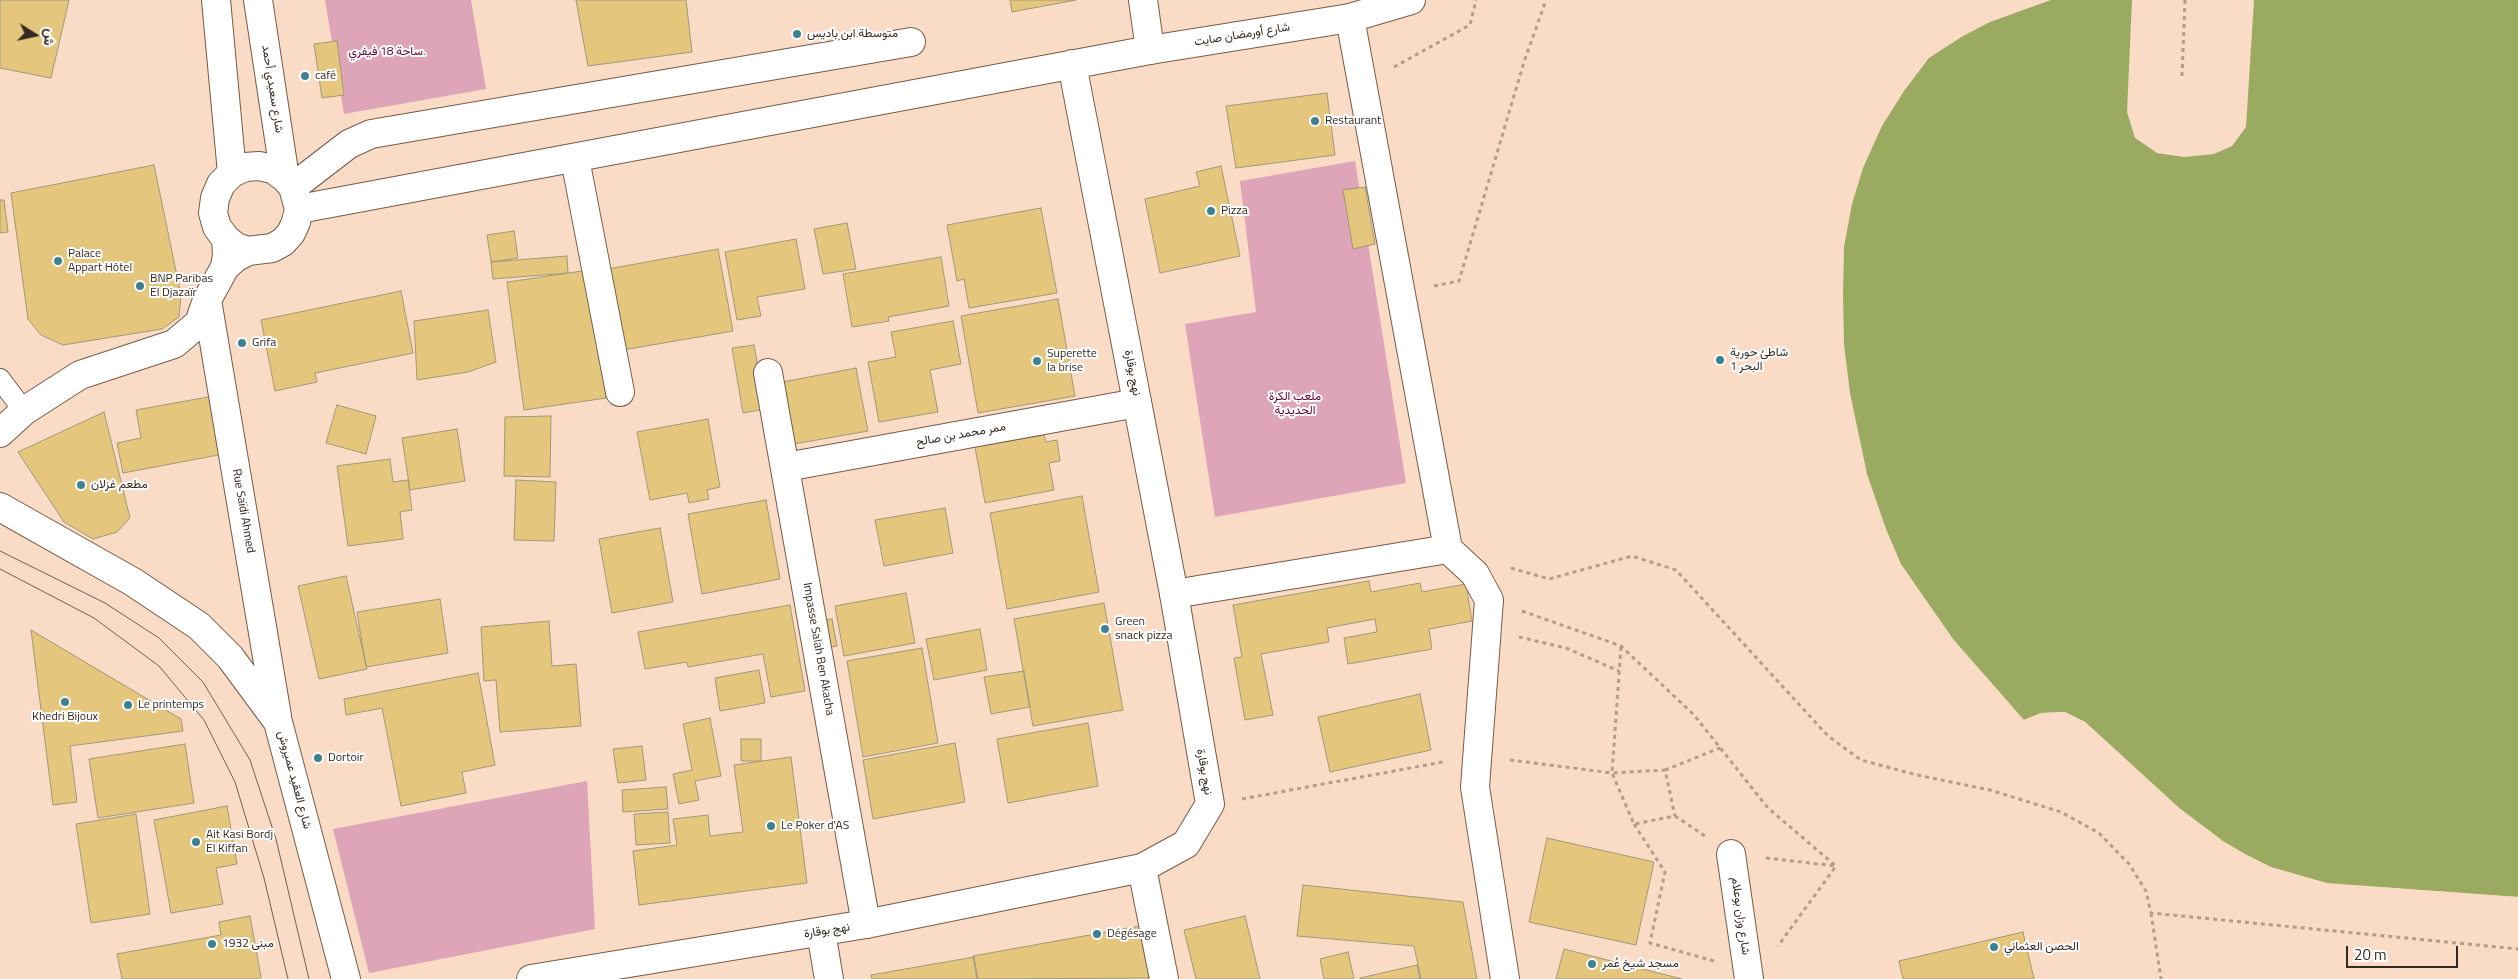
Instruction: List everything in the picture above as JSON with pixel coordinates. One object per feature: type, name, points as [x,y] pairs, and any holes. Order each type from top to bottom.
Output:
[{"type":"street","points":[[216,0],[232,173]]},
{"type":"street","name":"شارع سعيدي أحمد","points":[[258,0],[292,191]]},
{"type":"street","points":[[1143,0],[1150,50]]},
{"type":"street","name":"شارع أورمضان صايت","points":[[292,191],[575,158],[1072,64],[1350,18],[1411,0]]},
{"type":"street","points":[[1350,18],[1448,549],[1475,574],[1489,600],[1475,787],[1505,979]]},
{"type":"street","points":[[292,191],[349,144],[370,134],[911,42]]},
{"type":"street","name":"نهج بوقارة","points":[[531,979],[576,975],[866,924],[1142,868],[1186,844],[1210,804],[1174,594],[1072,64]]},
{"type":"street","points":[[575,158],[620,392]]},
{"type":"street","points":[[259,166],[273,169],[292,191],[291,233],[283,242],[272,248],[237,245],[217,227],[213,213],[215,198],[221,184],[232,173],[245,167],[259,166]]},
{"type":"street","points":[[0,433],[24,411],[80,375],[174,344],[199,324],[207,300],[225,267],[227,255],[237,245]]},
{"type":"street","name":"Rue Saïdi Ahmed","points":[[207,300],[278,722]]},
{"type":"street","name":"Impasse Salah Ben Akacha","points":[[768,374],[786,466],[866,924]]},
{"type":"street","name":"ممر محمد بن صالح","points":[[786,466],[1137,402]]},
{"type":"street","name":"شارع العقيد عميروش","points":[[0,508],[133,582],[199,626],[230,657],[278,722],[346,979]]},
{"type":"street","points":[[1174,594],[1448,549]]},
{"type":"street","name":"شارع وزان بوعلام","points":[[1731,854],[1748,975]]},
{"type":"street","points":[[1142,868],[1164,979]]},
{"type":"street","points":[[821,932],[829,979]]},
{"type":"lane","points":[[0,379],[24,411]]},
{"type":"path","points":[[1362,75],[1394,67],[1470,25],[1476,0]]},
{"type":"path","points":[[1433,286],[1459,281],[1524,62],[1546,0]]},
{"type":"path","points":[[2182,76],[2185,0]]},
{"type":"path","points":[[1506,567],[1549,579],[1632,556],[1676,570],[1828,736],[1861,760],[1917,775],[1990,790],[2060,812],[2099,833],[2129,864],[2146,891],[2161,979]]},
{"type":"path","points":[[1519,610],[1621,646],[1694,715],[1768,808],[1836,866]]},
{"type":"path","points":[[1512,635],[1566,648],[1619,672]]},
{"type":"path","points":[[1621,646],[1612,773],[1634,824],[1665,872],[1650,943],[1748,975]]},
{"type":"path","points":[[1210,804],[1478,755],[1612,773],[1665,770],[1720,748]]},
{"type":"path","points":[[1665,770],[1675,816],[1731,854],[1836,866]]},
{"type":"path","points":[[1634,824],[1675,816]]},
{"type":"path","points":[[1774,952],[1836,866]]},
{"type":"path","points":[[2151,913],[2518,949]]},
{"type":"green space","name":"ساحة 18 فيفري.","points":[[325,0],[471,0],[486,89],[344,114]]},
{"type":"green space","name":"ملعب الكرة الحديدية","points":[[1355,161],[1406,483],[1215,517],[1185,324],[1256,312],[1240,181]]},
{"type":"green space","points":[[587,781],[595,929],[369,973],[333,829]]},
{"type":"shaded area","points":[[2051,0],[2132,0],[2127,112],[2135,138],[2157,153],[2184,157],[2214,154],[2232,146],[2246,127],[2254,0],[2518,0],[2518,897],[2327,883],[2271,867],[2245,854],[2223,841],[2178,807],[2085,722],[2065,712],[2041,713],[2024,720],[1953,639],[1901,564],[1886,529],[1867,474],[1850,393],[1844,344],[1843,293],[1844,247],[1852,204],[1863,168],[1882,126],[1904,91],[1929,58],[1963,36],[1990,22]]},
{"type":"pier","points":[[2065,712],[2085,722],[2178,807],[2178,810],[2084,724],[2064,714],[2042,715],[2024,723],[2021,721],[2041,713]]},
{"type":"pier","points":[[2318,883],[2518,897],[2518,900],[2327,886]]},
{"type":"building","points":[[0,0],[69,0],[51,78],[0,68]]},
{"type":"building","points":[[576,0],[686,0],[692,52],[588,66]]},
{"type":"building","points":[[1010,0],[1076,0],[1012,12]]},
{"type":"building","points":[[337,41],[344,95],[322,98],[314,44]]},
{"type":"building","points":[[1327,93],[1335,155],[1236,168],[1226,106]]},
{"type":"building","points":[[154,165],[181,295],[179,317],[162,329],[63,345],[41,335],[28,319],[11,193]]},
{"type":"building","points":[[1221,166],[1240,256],[1160,273],[1145,199],[1200,186],[1196,172]]},
{"type":"building","points":[[1365,187],[1375,244],[1353,249],[1343,190]]},
{"type":"building","points":[[0,200],[4,200],[8,232],[0,233]]},
{"type":"building","points":[[1041,208],[1057,293],[969,308],[964,279],[957,281],[947,225]]},
{"type":"building","points":[[847,223],[856,269],[823,274],[814,229]]},
{"type":"building","points":[[514,231],[518,258],[491,262],[487,235]]},
{"type":"building","points":[[796,239],[805,289],[757,297],[761,316],[737,320],[725,252]]},
{"type":"building","points":[[718,249],[733,331],[623,350],[608,269]]},
{"type":"building","points":[[567,256],[568,273],[493,279],[491,262]]},
{"type":"building","points":[[941,257],[949,306],[888,317],[889,321],[852,327],[843,274]]},
{"type":"building","points":[[589,270],[606,398],[524,410],[507,282]]},
{"type":"building","points":[[401,291],[413,353],[315,373],[317,382],[275,391],[261,320]]},
{"type":"building","points":[[1058,299],[1075,396],[978,413],[961,316]]},
{"type":"building","points":[[488,310],[496,362],[468,372],[417,380],[414,321]]},
{"type":"building","points":[[953,321],[961,364],[930,370],[938,412],[879,422],[868,362],[896,357],[891,332]]},
{"type":"building","points":[[754,345],[765,409],[743,413],[732,348]]},
{"type":"building","points":[[856,368],[868,431],[794,444],[783,382]]},
{"type":"building","points":[[219,395],[229,453],[123,473],[117,443],[141,438],[136,410]]},
{"type":"building","points":[[337,405],[376,416],[366,454],[326,443]]},
{"type":"building","name":"مطعم غزلان","points":[[104,412],[130,518],[117,532],[93,539],[64,522],[18,452]]},
{"type":"building","points":[[551,416],[550,477],[504,476],[505,417]]},
{"type":"building","points":[[708,419],[720,487],[707,490],[709,499],[689,503],[687,493],[650,500],[637,432]]},
{"type":"building","points":[[457,429],[465,481],[410,490],[402,438]]},
{"type":"building","points":[[1044,435],[1046,442],[1057,440],[1060,461],[1049,463],[1054,490],[985,503],[975,447]]},
{"type":"building","points":[[390,459],[393,482],[408,480],[412,510],[400,512],[403,539],[348,546],[337,466]]},
{"type":"building","points":[[516,480],[556,482],[554,541],[514,540]]},
{"type":"building","points":[[1082,496],[1099,592],[1007,609],[990,513]]},
{"type":"building","points":[[766,500],[780,579],[702,594],[688,514]]},
{"type":"building","points":[[945,508],[953,553],[884,566],[875,520]]},
{"type":"building","points":[[660,528],[673,602],[612,613],[599,539]]},
{"type":"building","points":[[346,576],[367,669],[319,679],[298,586]]},
{"type":"building","points":[[1369,581],[1371,592],[1420,583],[1422,592],[1466,584],[1472,621],[1429,629],[1432,649],[1348,664],[1344,638],[1377,632],[1375,619],[1327,628],[1329,642],[1261,654],[1273,715],[1245,720],[1234,658],[1242,657],[1233,605]]},
{"type":"building","points":[[906,593],[915,643],[844,656],[835,606]]},
{"type":"building","points":[[440,599],[448,653],[366,667],[357,612]]},
{"type":"building","points":[[1104,603],[1123,710],[1033,726],[1014,619]]},
{"type":"building","points":[[790,605],[805,691],[771,697],[763,654],[688,667],[687,662],[645,669],[638,632]]},
{"type":"building","points":[[832,619],[837,646],[821,649],[817,621]]},
{"type":"building","points":[[549,621],[552,666],[576,664],[581,726],[500,732],[496,680],[484,681],[481,627]]},
{"type":"building","points":[[980,629],[987,670],[934,680],[926,639]]},
{"type":"building","points":[[31,630],[181,719],[183,731],[70,746],[77,802],[53,805]]},
{"type":"building","points":[[922,648],[938,743],[863,757],[847,661]]},
{"type":"building","points":[[759,670],[765,703],[720,711],[715,678]]},
{"type":"building","points":[[1024,671],[1030,707],[991,714],[984,677]]},
{"type":"building","points":[[478,673],[495,765],[462,772],[466,793],[401,806],[382,708],[346,715],[344,699]]},
{"type":"building","points":[[1420,694],[1431,750],[1330,772],[1318,717]]},
{"type":"building","points":[[710,718],[721,776],[695,781],[699,800],[679,804],[673,774],[692,770],[683,724]]},
{"type":"building","points":[[1088,723],[1098,786],[1008,803],[997,739]]},
{"type":"building","points":[[741,739],[761,739],[761,761],[741,761]]},
{"type":"building","points":[[955,743],[965,802],[873,819],[863,760]]},
{"type":"building","points":[[185,744],[194,803],[98,818],[89,759]]},
{"type":"building","points":[[642,746],[646,780],[618,783],[613,749]]},
{"type":"building","name":"Le Poker d'AS","points":[[791,757],[807,883],[639,905],[633,851],[677,845],[673,819],[708,815],[710,836],[743,832],[734,765]]},
{"type":"building","points":[[666,787],[668,809],[623,812],[622,790]]},
{"type":"building","name":"Ait Kasi Bordj El Kiffan","points":[[227,806],[237,864],[216,868],[223,904],[171,913],[154,820]]},
{"type":"building","points":[[668,812],[670,843],[636,845],[634,814]]},
{"type":"building","points":[[136,814],[150,914],[91,923],[76,824]]},
{"type":"building","points":[[1547,838],[1654,862],[1636,945],[1529,922]]},
{"type":"building","points":[[1303,885],[1463,902],[1477,979],[1421,979],[1414,946],[1297,936]]},
{"type":"building","name":"مبنى 1932","points":[[250,916],[260,979],[122,979],[117,954],[221,935],[219,922]]},
{"type":"building","points":[[1245,916],[1260,979],[1196,979],[1184,930]]},
{"type":"building","points":[[1140,926],[1149,978],[977,979],[973,956]]},
{"type":"building","name":"الحصن العثماني","points":[[2023,932],[2034,979],[1903,979],[1899,961]]},
{"type":"building","name":"مسجد شيخ عُمر","points":[[1564,949],[1682,979],[1556,979]]},
{"type":"building","points":[[1348,952],[1354,979],[1324,979],[1320,959]]},
{"type":"building","points":[[974,957],[978,979],[872,979],[871,975]]},
{"type":"building","points":[[1417,965],[1420,979],[1360,979],[1360,978]]},
{"type":"tram line","points":[[0,551],[105,603],[159,638],[203,682],[250,760],[276,839],[309,979]]},
{"type":"tram line","points":[[0,569],[94,618],[159,666],[204,720],[235,782],[264,878],[288,979]]},
{"type":"place","name":"متوسطة ابن باديس","points":[[797,34]]},
{"type":"place","name":"café","points":[[305,76]]},
{"type":"place","name":"Restaurant","points":[[1315,121]]},
{"type":"place","name":"Pizza","points":[[1211,211]]},
{"type":"place","name":"Palace Appart Hôtel","points":[[58,261]]},
{"type":"place","name":"BNP Paribas El Djazaïr","points":[[140,286]]},
{"type":"place","name":"Grifa","points":[[242,343]]},
{"type":"place","name":"شاطئ حورية البحر 1","points":[[1720,360]]},
{"type":"place","name":"Superette la brise","points":[[1037,361]]},
{"type":"place","name":"مطعم غزلان","points":[[81,485]]},
{"type":"place","name":"Green snack pizza","points":[[1105,629]]},
{"type":"place","name":"Khedri Bijoux","points":[[65,702]]},
{"type":"place","name":"Le printemps","points":[[128,705]]},
{"type":"place","name":"Dortoir","points":[[318,758]]},
{"type":"place","name":"Le Poker d'AS","points":[[771,826]]},
{"type":"place","name":"Ait Kasi Bordj El Kiffan","points":[[196,842]]},
{"type":"place","name":"Dégésage","points":[[1097,934]]},
{"type":"place","name":"مبنى 1932","points":[[212,944]]},
{"type":"place","name":"الحصن العثماني","points":[[1994,947]]},
{"type":"place","name":"مسجد شيخ عُمر","points":[[1592,964]]}]
